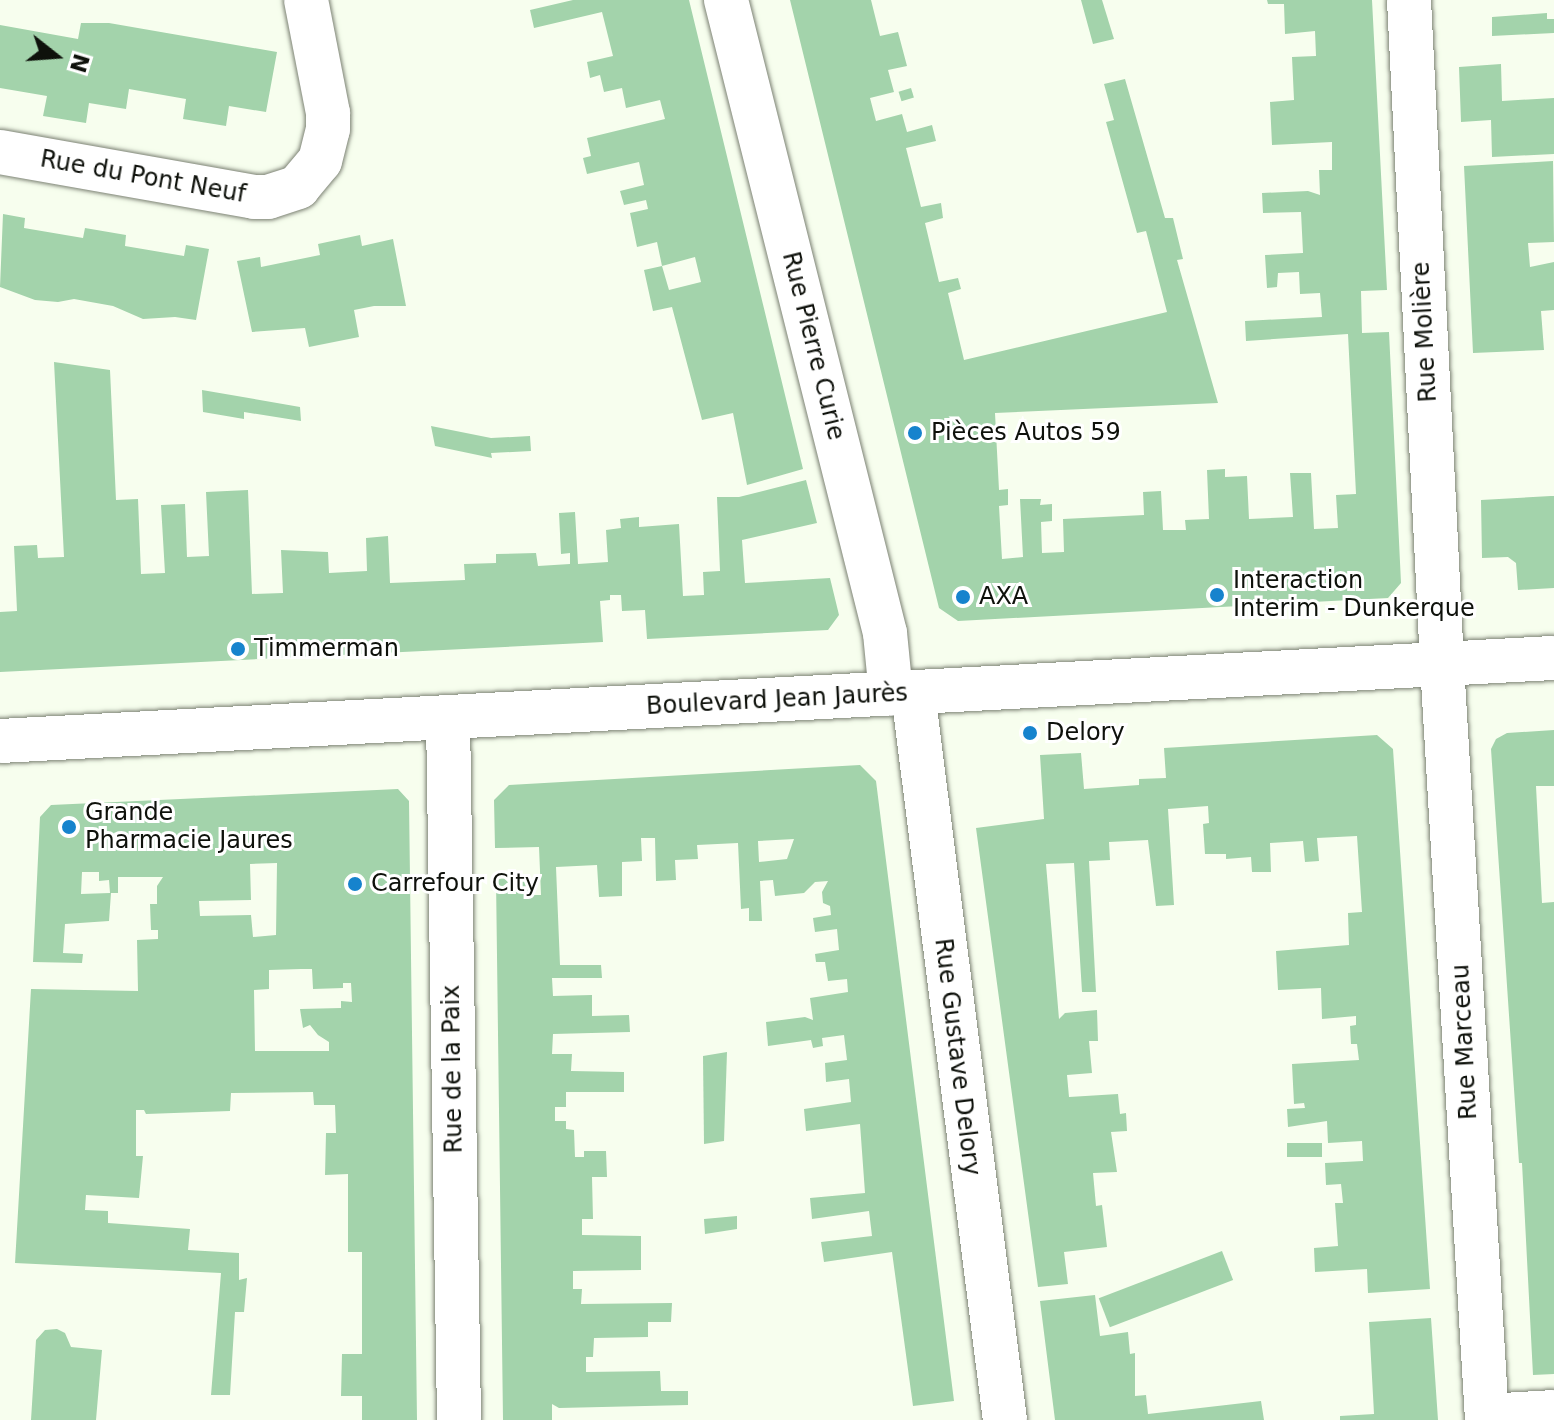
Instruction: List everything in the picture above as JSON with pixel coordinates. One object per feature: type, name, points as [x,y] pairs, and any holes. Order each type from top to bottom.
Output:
[{"type":"street","name":"Rue du Pont Neuf","points":[[0,152],[254,197],[268,197],[298,187],[320,161],[327,145],[328,113],[306,0]]},
{"type":"street","name":"Rue Pierre Curie","points":[[726,0],[902,693]]},
{"type":"street","name":"Rue Molière","points":[[1409,0],[1442,664]]},
{"type":"street","name":"Boulevard Jean Jaurès","points":[[0,741],[1554,658]]},
{"type":"street","name":"Rue Marceau","points":[[1442,664],[1487,1418]]},
{"type":"street","name":"Rue Gustave Delory","points":[[902,693],[1005,1420]]},
{"type":"street","name":"Rue de la Paix","points":[[448,718],[459,1420]]},
{"type":"street","points":[[1487,1418],[1554,1412]]},
{"type":"building","points":[[573,0],[689,0],[803,469],[747,485],[733,413],[702,420],[672,307],[653,311],[644,270],[662,266],[657,242],[637,247],[630,213],[648,209],[646,200],[624,205],[620,191],[644,185],[639,162],[587,174],[583,158],[591,156],[587,138],[665,119],[660,100],[626,108],[622,88],[604,92],[600,75],[590,78],[587,62],[613,56],[602,12],[534,28],[530,10]],"holes":[[[695,257],[701,282],[669,290],[662,266]]]},
{"type":"building","points":[[790,0],[871,0],[880,36],[898,32],[907,66],[888,70],[894,92],[870,98],[876,121],[902,114],[907,132],[932,125],[936,141],[906,148],[921,207],[941,203],[943,218],[925,223],[939,282],[958,278],[961,289],[948,293],[964,360],[1167,312],[1146,231],[1137,233],[1106,122],[1114,120],[1104,84],[1125,79],[1165,218],[1173,218],[1183,259],[1177,260],[1218,403],[995,413],[999,490],[1008,489],[1008,505],[999,506],[1002,559],[1023,557],[1020,499],[1041,499],[1040,505],[1052,504],[1052,521],[1041,522],[1042,553],[1064,552],[1063,519],[1144,515],[1143,492],[1161,491],[1163,530],[1186,530],[1185,520],[1209,519],[1207,470],[1225,469],[1225,477],[1247,476],[1249,519],[1293,517],[1290,473],[1311,473],[1314,529],[1338,528],[1336,495],[1356,494],[1348,334],[1246,341],[1245,321],[1322,317],[1320,293],[1300,294],[1299,272],[1278,273],[1277,287],[1267,288],[1265,255],[1303,253],[1301,212],[1263,213],[1262,193],[1308,191],[1320,195],[1319,170],[1332,170],[1332,142],[1272,145],[1270,102],[1294,100],[1292,57],[1316,56],[1315,31],[1285,34],[1284,4],[1268,4],[1267,0],[1372,0],[1387,290],[1361,291],[1362,333],[1389,332],[1401,583],[1388,598],[958,621],[939,608]]},
{"type":"building","points":[[1081,0],[1102,0],[1114,39],[1093,44]]},
{"type":"building","points":[[1547,13],[1547,19],[1554,19],[1554,33],[1492,36],[1492,17]]},
{"type":"building","points":[[81,23],[109,23],[277,52],[266,112],[229,106],[226,126],[183,119],[186,99],[129,89],[126,109],[89,103],[86,123],[43,116],[47,96],[0,88],[0,25],[78,39]]},
{"type":"building","points":[[1501,64],[1502,101],[1554,98],[1554,154],[1492,157],[1491,120],[1461,122],[1459,67]]},
{"type":"building","points":[[911,88],[914,98],[901,101],[899,92]]},
{"type":"building","points":[[1553,161],[1554,242],[1528,243],[1530,267],[1554,262],[1554,310],[1541,311],[1544,350],[1473,353],[1464,166]]},
{"type":"building","points":[[3,214],[25,218],[24,228],[83,238],[85,228],[126,235],[125,246],[184,256],[186,245],[209,249],[196,320],[175,317],[143,319],[113,306],[74,299],[58,302],[35,300],[0,287]]},
{"type":"building","points":[[360,235],[362,246],[393,239],[406,306],[374,306],[354,310],[359,337],[309,347],[305,328],[252,332],[237,261],[260,257],[261,267],[320,255],[318,244]]},
{"type":"building","points":[[54,362],[110,370],[116,500],[138,499],[141,574],[165,573],[161,505],[185,504],[187,557],[209,556],[206,492],[248,490],[252,594],[283,593],[281,550],[328,552],[329,573],[367,571],[366,538],[388,536],[390,583],[465,580],[464,564],[496,563],[496,554],[536,553],[538,566],[570,564],[570,553],[561,554],[559,513],[575,512],[578,564],[608,562],[606,530],[621,528],[620,519],[639,517],[639,527],[679,524],[683,596],[704,595],[703,572],[720,571],[717,497],[739,497],[806,480],[817,523],[742,540],[745,583],[830,578],[839,615],[828,630],[647,639],[645,610],[622,611],[621,595],[610,595],[610,600],[600,601],[603,642],[0,672],[0,612],[17,611],[14,546],[37,545],[38,558],[64,557]]},
{"type":"building","points":[[202,390],[300,407],[301,421],[244,412],[244,419],[203,412]]},
{"type":"building","points":[[431,426],[491,438],[530,436],[531,451],[491,453],[492,458],[435,446]]},
{"type":"building","points":[[1554,496],[1554,588],[1518,590],[1516,563],[1508,557],[1482,558],[1481,500]]},
{"type":"building","points":[[1554,730],[1554,786],[1536,786],[1542,903],[1554,902],[1554,1374],[1533,1375],[1522,1163],[1519,1163],[1491,749],[1496,739],[1507,733]]},
{"type":"building","points":[[1377,735],[1393,749],[1430,1289],[1368,1293],[1367,1269],[1315,1272],[1314,1248],[1338,1246],[1335,1203],[1343,1203],[1341,1184],[1326,1185],[1325,1163],[1363,1161],[1362,1141],[1328,1143],[1327,1121],[1288,1127],[1287,1109],[1305,1108],[1304,1103],[1294,1104],[1292,1064],[1359,1060],[1357,1044],[1351,1044],[1350,1026],[1356,1025],[1356,1016],[1322,1019],[1321,988],[1278,990],[1276,951],[1349,945],[1348,913],[1362,912],[1357,836],[1317,838],[1319,861],[1305,862],[1303,841],[1270,843],[1271,872],[1252,872],[1251,857],[1226,859],[1226,854],[1205,854],[1203,824],[1209,823],[1208,806],[1168,809],[1174,905],[1156,906],[1148,840],[1109,842],[1110,860],[1089,861],[1096,992],[1082,992],[1074,863],[1046,864],[1059,1019],[1065,1013],[1097,1010],[1098,1041],[1089,1041],[1092,1073],[1067,1075],[1069,1097],[1118,1094],[1120,1114],[1126,1113],[1127,1131],[1111,1132],[1117,1172],[1093,1173],[1096,1206],[1102,1205],[1107,1247],[1064,1252],[1068,1284],[1038,1287],[976,828],[1044,819],[1040,755],[1081,753],[1084,789],[1139,785],[1139,779],[1166,778],[1164,748]]},
{"type":"building","points":[[860,765],[876,781],[954,1401],[913,1406],[892,1252],[824,1262],[821,1242],[872,1236],[869,1211],[812,1219],[810,1198],[865,1193],[860,1124],[806,1131],[804,1109],[851,1102],[849,1079],[826,1082],[825,1063],[847,1060],[844,1035],[822,1038],[823,1046],[813,1048],[811,1040],[768,1046],[766,1022],[805,1017],[813,1020],[810,998],[848,992],[847,979],[828,981],[825,962],[816,962],[815,954],[839,950],[837,929],[815,932],[813,918],[831,915],[830,906],[823,903],[822,892],[828,881],[815,882],[804,893],[775,896],[773,880],[760,881],[762,921],[749,921],[749,908],[741,909],[738,843],[697,845],[698,859],[675,860],[676,880],[656,881],[655,838],[641,838],[642,861],[622,862],[622,896],[599,897],[597,865],[556,867],[560,965],[601,965],[602,978],[552,978],[553,996],[592,995],[592,1016],[629,1015],[630,1032],[553,1034],[552,1054],[572,1054],[571,1071],[624,1072],[624,1092],[566,1092],[566,1107],[555,1107],[555,1121],[566,1121],[566,1129],[574,1130],[575,1157],[584,1157],[584,1151],[606,1151],[607,1177],[592,1177],[593,1219],[582,1219],[582,1235],[641,1236],[641,1270],[573,1271],[573,1289],[582,1289],[581,1304],[672,1303],[671,1322],[648,1322],[648,1337],[594,1338],[593,1357],[586,1357],[586,1372],[660,1371],[661,1391],[688,1391],[688,1405],[559,1408],[552,1404],[552,1420],[503,1420],[496,879],[529,877],[530,895],[541,895],[539,847],[495,848],[494,800],[509,785]],"holes":[[[794,839],[787,859],[759,862],[758,841]]]},
{"type":"building","points":[[398,789],[409,801],[417,1420],[362,1420],[362,1396],[341,1396],[342,1354],[362,1354],[362,1252],[348,1252],[348,1174],[325,1175],[326,1133],[336,1133],[335,1105],[314,1105],[313,1092],[231,1093],[230,1111],[146,1114],[144,1110],[136,1110],[136,1156],[143,1156],[139,1198],[86,1195],[85,1210],[108,1211],[108,1223],[190,1229],[188,1250],[239,1253],[239,1280],[247,1278],[244,1312],[235,1312],[230,1395],[211,1395],[221,1273],[15,1263],[31,989],[138,991],[137,940],[158,939],[158,930],[151,930],[150,904],[157,904],[157,886],[163,877],[118,877],[118,893],[111,893],[109,921],[65,924],[63,953],[83,954],[82,963],[33,962],[40,817],[51,805]],"holes":[[[277,863],[276,935],[253,937],[251,915],[200,916],[199,901],[251,900],[250,864]],[[82,872],[99,872],[99,881],[109,880],[110,893],[81,894]],[[312,969],[313,989],[343,988],[343,983],[351,983],[352,1002],[341,1001],[341,1008],[300,1009],[303,1028],[310,1025],[329,1042],[329,1051],[255,1051],[254,990],[269,989],[269,970]]]},
{"type":"building","points":[[727,1052],[724,1141],[704,1144],[703,1056]]},
{"type":"building","points":[[1287,1143],[1322,1143],[1322,1157],[1287,1157]]},
{"type":"building","points":[[737,1216],[737,1229],[705,1234],[704,1219]]},
{"type":"building","points":[[1222,1251],[1233,1280],[1110,1327],[1099,1298]]},
{"type":"building","points":[[1095,1295],[1100,1336],[1128,1332],[1130,1354],[1135,1353],[1135,1396],[1146,1395],[1148,1414],[1261,1401],[1264,1420],[1055,1420],[1040,1301]]},
{"type":"building","points":[[1431,1318],[1438,1420],[1340,1420],[1340,1416],[1374,1414],[1369,1322]]},
{"type":"building","points":[[57,1329],[65,1333],[71,1347],[102,1350],[96,1420],[31,1420],[36,1340],[45,1330]]},
{"type":"place","name":"Pièces Autos 59","points":[[915,433]]},
{"type":"place","name":"Interaction Interim - Dunkerque","points":[[1217,595]]},
{"type":"place","name":"AXA","points":[[963,597]]},
{"type":"place","name":"Timmerman","points":[[238,649]]},
{"type":"place","name":"Delory","points":[[1030,733]]},
{"type":"place","name":"Grande Pharmacie Jaures","points":[[69,827]]},
{"type":"place","name":"Carrefour City","points":[[355,884]]}]
